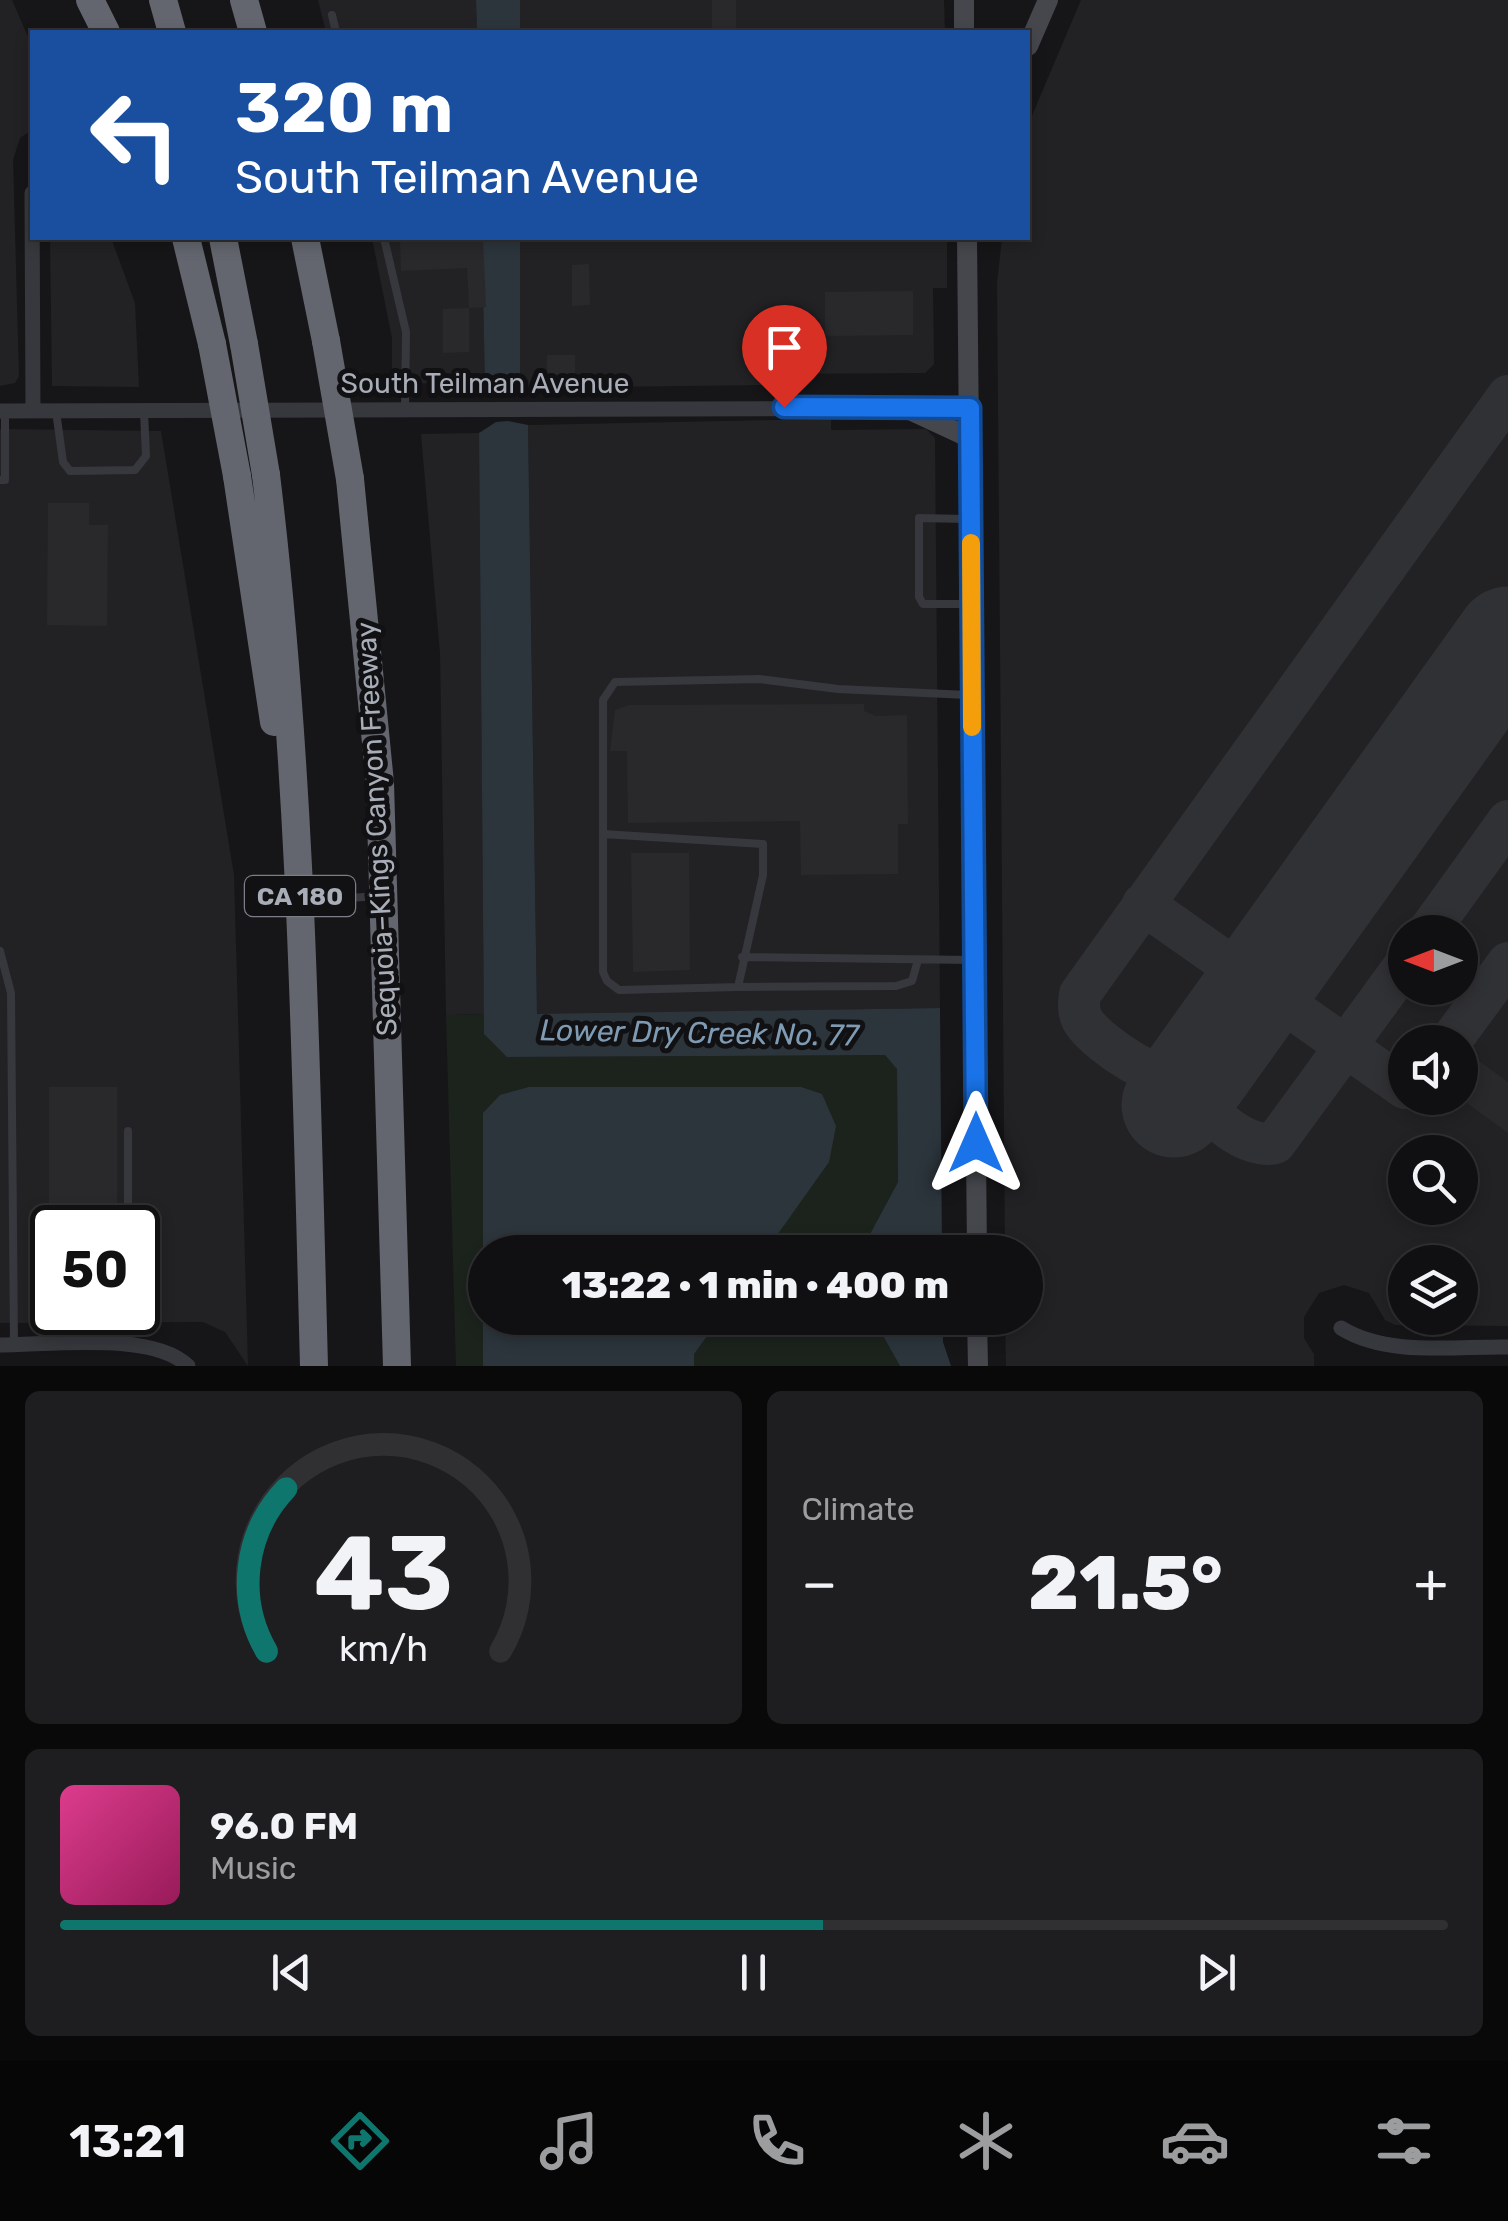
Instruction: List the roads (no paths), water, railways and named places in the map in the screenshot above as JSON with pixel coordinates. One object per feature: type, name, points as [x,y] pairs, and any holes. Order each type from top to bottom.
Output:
[{"type":"highway","points":[[90,0],[105,30]]},
{"type":"highway","points":[[100,0],[113,30]]},
{"type":"highway","points":[[163,0],[171,30]]},
{"type":"highway","points":[[246,0],[254,30]]},
{"type":"highway","points":[[186,240],[212,344],[237,476],[275,734],[312,1318]]},
{"type":"highway","name":"CA 180","points":[[223,240],[266,475],[284,626],[300,902],[314,1366]]},
{"type":"highway","name":"Sequoia–Kings Canyon Freeway","points":[[304,240],[350,479],[380,782],[398,1366]]},
{"type":"main road","points":[[964,0],[964,30]]},
{"type":"main road","points":[[1030,41],[1048,0]]},
{"type":"main road","points":[[967,240],[977,1235]]},
{"type":"main road","points":[[969,272],[975,240]]},
{"type":"main road","points":[[901,406],[970,438]]},
{"type":"main road","points":[[977,1335],[978,1366]]},
{"type":"street","points":[[32,240],[32,411]]},
{"type":"street","name":"South Teilman Avenue","points":[[2,411],[970,408]]},
{"type":"street","points":[[1341,1328],[1357,1338],[1393,1345],[1508,1347]]},
{"type":"street","points":[[7,1345],[163,1348],[188,1366]]},
{"type":"lane","points":[[332,16],[336,30]]},
{"type":"lane","points":[[384,240],[406,332],[405,409]]},
{"type":"lane","points":[[56,411],[63,462],[70,472],[135,470],[146,456],[144,410]]},
{"type":"lane","points":[[0,480],[6,480],[2,411]]},
{"type":"lane","points":[[970,519],[919,518],[919,598],[924,604],[971,604]]},
{"type":"lane","points":[[918,960],[912,981],[896,986],[619,990],[606,982],[603,700],[614,682],[759,679],[838,689],[972,696]]},
{"type":"lane","points":[[603,834],[763,844],[764,876],[738,987]]},
{"type":"lane","points":[[300,902],[384,895]]},
{"type":"lane","points":[[0,950],[11,992],[7,1345]]},
{"type":"lane","points":[[742,957],[974,960]]},
{"type":"lane","points":[[128,1130],[128,1205]]},
{"type":"lane","points":[[128,1335],[128,1345]]},
{"type":"water","points":[[476,0],[520,0],[520,30],[477,30]]},
{"type":"water","points":[[482,240],[520,240],[520,388],[506,397],[485,390]]},
{"type":"water","name":"Lower Dry Creek No. 77","points":[[496,422],[528,425],[537,1014],[940,1008],[942,1235],[870,1235],[898,1182],[897,1069],[885,1055],[507,1057],[484,1034],[479,433]]},
{"type":"water","points":[[529,1087],[801,1087],[822,1094],[836,1126],[829,1162],[777,1235],[483,1235],[483,1113],[500,1095]]},
{"type":"water","points":[[483,1335],[708,1335],[694,1354],[694,1366],[483,1366]]},
{"type":"water","points":[[883,1335],[943,1335],[951,1366],[900,1366]]}]
